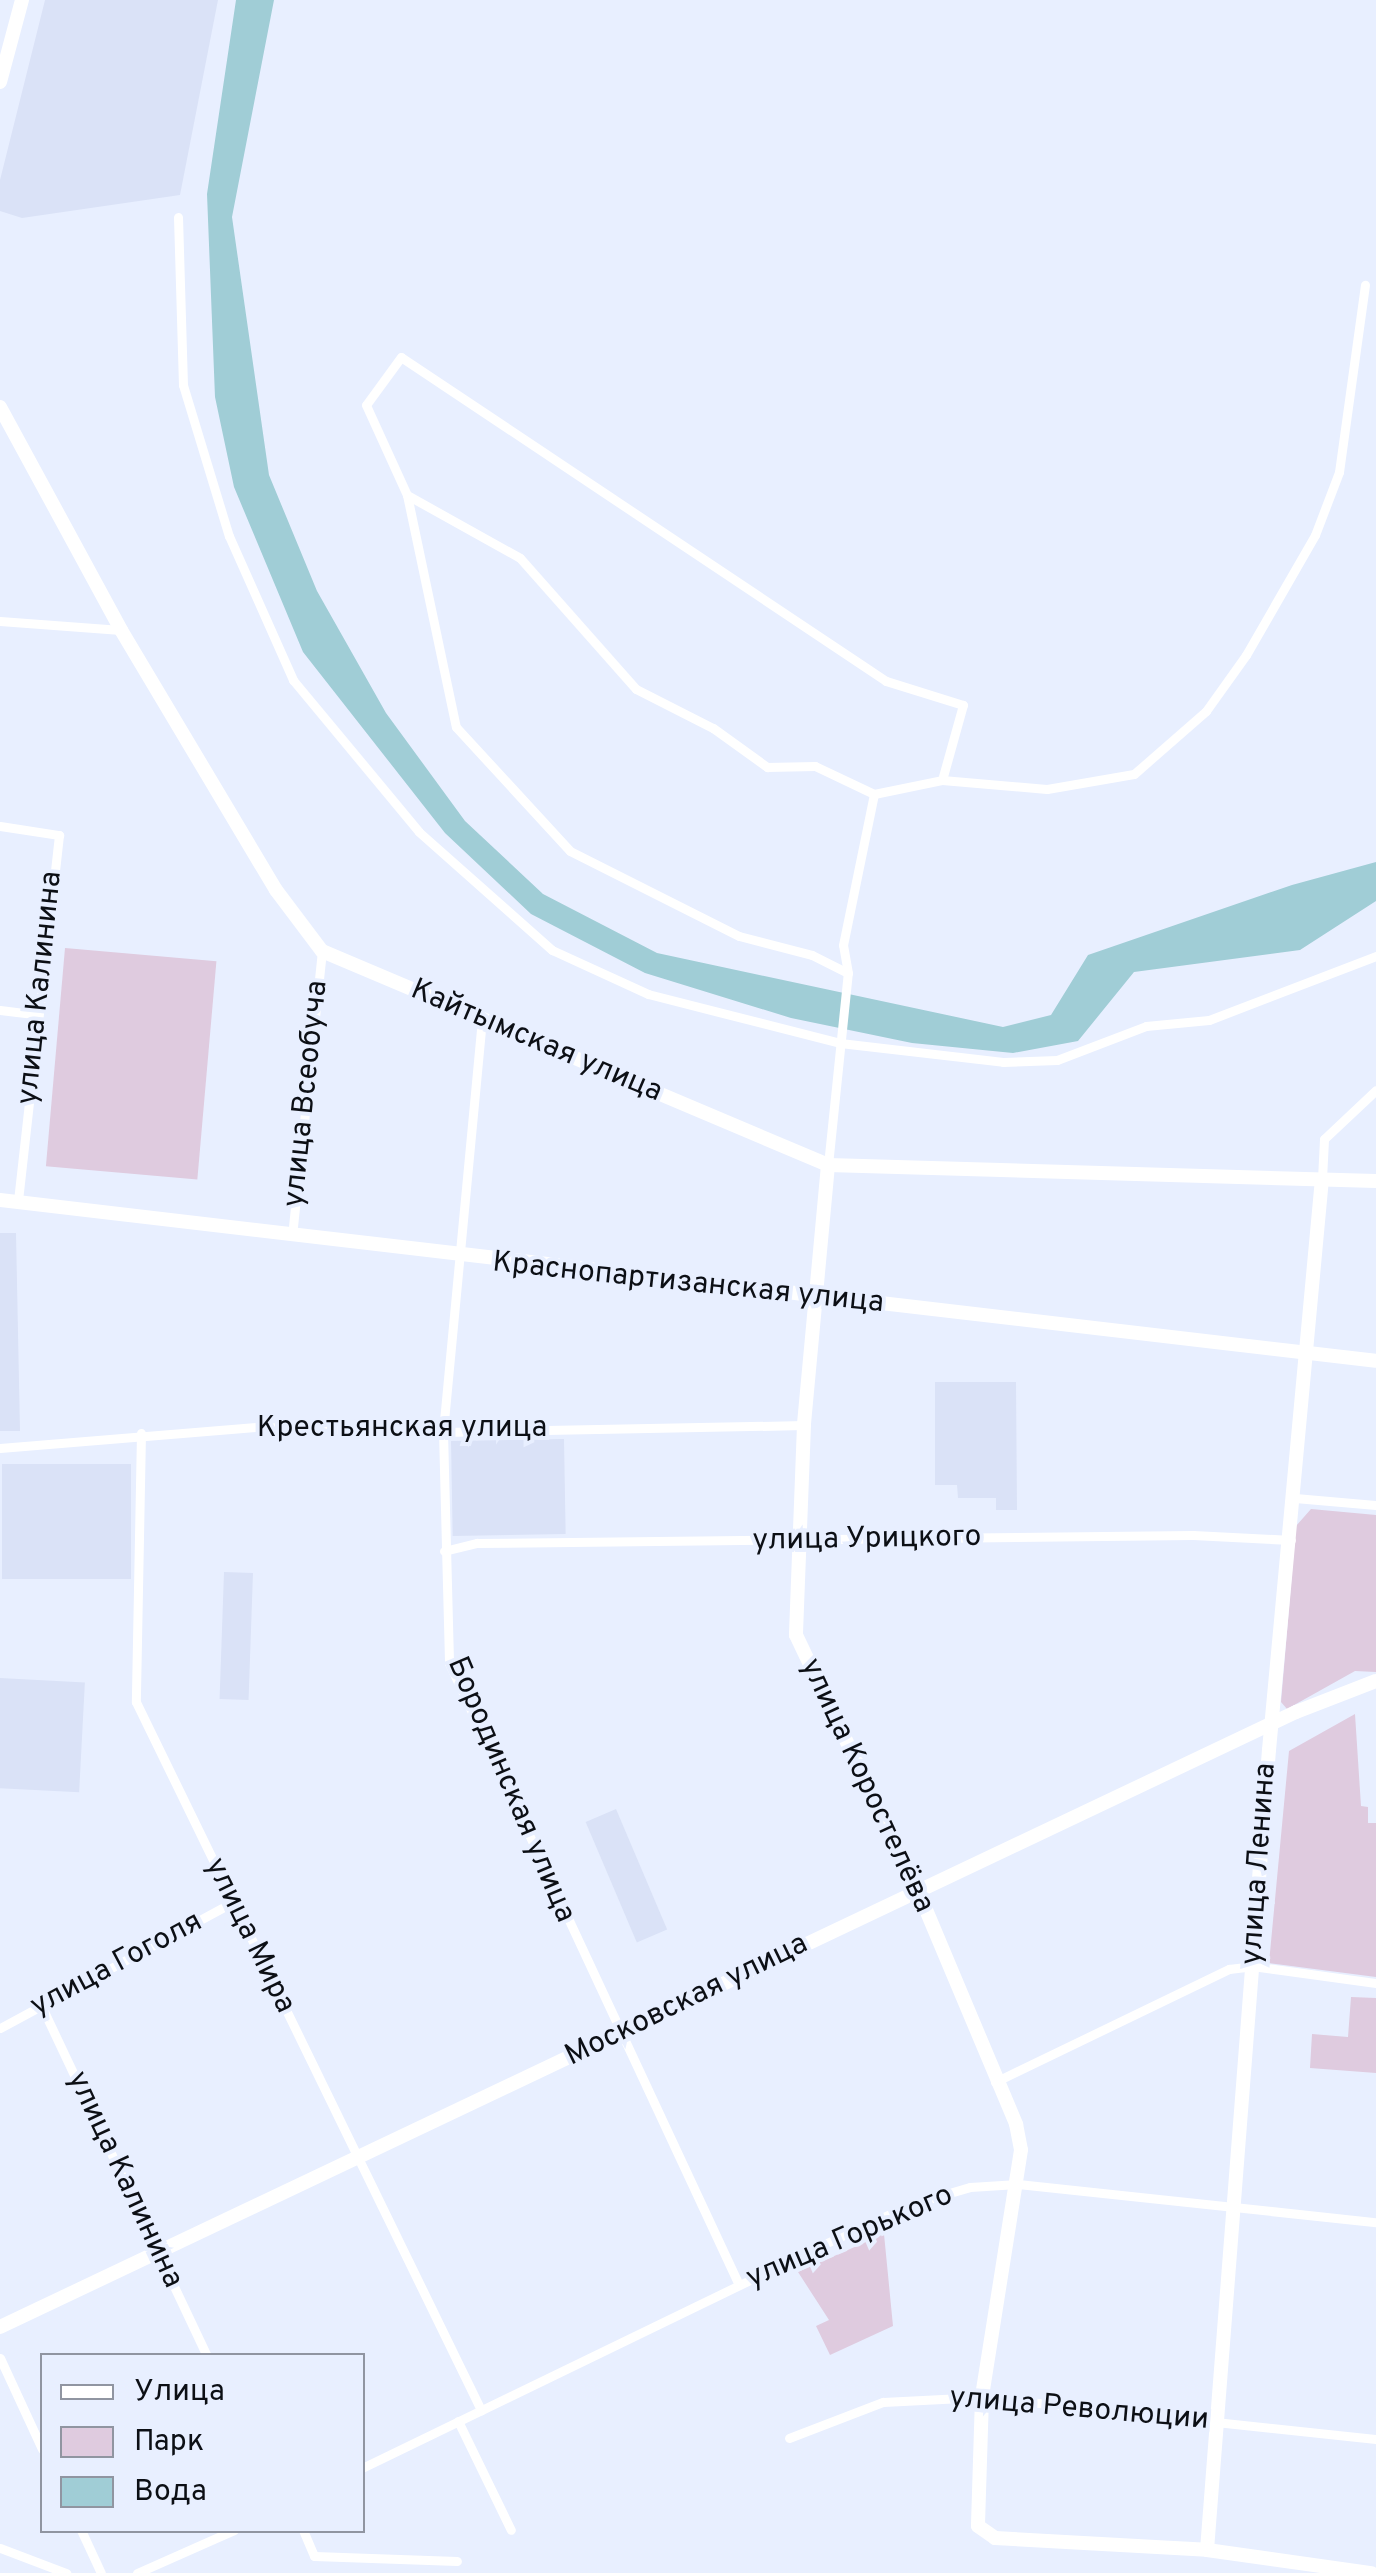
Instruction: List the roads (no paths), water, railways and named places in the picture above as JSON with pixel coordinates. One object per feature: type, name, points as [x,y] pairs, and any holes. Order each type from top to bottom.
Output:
[{"type":"street","points":[[0,82],[22,0]]},
{"type":"street","points":[[178,217],[183,385],[229,536],[293,680],[419,832],[552,950],[648,994],[840,1043],[1003,1062],[1057,1060],[1146,1026],[1209,1020],[1376,956]]},
{"type":"street","points":[[406,495],[520,558],[636,690],[713,728],[767,766],[815,766],[874,794],[942,780],[1047,789],[1134,774],[1206,710],[1315,534],[1339,472],[1364,285]]},
{"type":"street","points":[[848,974],[812,955],[739,936],[570,851],[456,727],[438,620],[406,495],[366,405],[401,357],[886,682],[963,706],[942,780]]},
{"type":"street","name":"Кайтымская улица","points":[[0,407],[7,431],[121,630],[276,890],[322,950],[828,1165],[1376,1182]]},
{"type":"street","points":[[0,621],[121,630]]},
{"type":"street","name":"улица Коростелёва","points":[[874,794],[843,944],[848,974],[804,1425],[796,1542],[796,1635],[917,1891],[1016,2124],[1018,2184],[982,2397],[974,2512],[978,2526],[995,2538],[1207,2550]]},
{"type":"street","name":"улица Калинина","points":[[0,826],[59,834],[18,1202]]},
{"type":"street","name":"улица Всеобуча","points":[[292,1238],[322,950]]},
{"type":"street","points":[[0,1010],[38,1015]]},
{"type":"street","name":"Бородинская улица","points":[[482,1019],[442,1432],[449,1663],[618,2034],[739,2285]]},
{"type":"street","points":[[1322,1180],[1324,1139],[1376,1090]]},
{"type":"street","name":"улица Ленина","points":[[1207,2550],[1252,1966],[1322,1180]]},
{"type":"street","name":"Краснопартизанская улица","points":[[0,1200],[458,1258],[1376,1361]]},
{"type":"street","name":"Крестьянская улица","points":[[0,1448],[141,1433],[258,1427],[442,1432],[804,1425]]},
{"type":"street","name":"улица Мира","points":[[141,1433],[136,1702],[482,2410]]},
{"type":"street","points":[[1295,1498],[1376,1504]]},
{"type":"street","name":"улица Урицкого","points":[[444,1550],[477,1543],[1193,1536],[1291,1540]]},
{"type":"street","name":"Московская улица","points":[[0,2327],[917,1891],[1276,1723],[1376,1681]]},
{"type":"street","name":"улица Гоголя","points":[[0,2028],[233,1902]]},
{"type":"street","points":[[995,2082],[1229,1969],[1252,1966],[1376,1983]]},
{"type":"street","name":"улица Калинина","points":[[41,2006],[206,2353]]},
{"type":"street","name":"улица Горького","points":[[365,2467],[912,2204],[970,2187],[1018,2184],[1234,2210],[1376,2222]]},
{"type":"street","points":[[0,2358],[40,2444]]},
{"type":"street","name":"улица Революции","points":[[789,2438],[883,2402],[982,2397],[1376,2438]]},
{"type":"street","points":[[458,2422],[511,2530]]},
{"type":"street","points":[[82,2533],[101,2573]]},
{"type":"street","points":[[137,2573],[227,2533]]},
{"type":"street","points":[[305,2533],[314,2556],[456,2561]]},
{"type":"street","points":[[0,2548],[66,2573]]},
{"type":"street","points":[[1207,2550],[1370,2573]]},
{"type":"water","points":[[236,0],[274,0],[232,217],[269,475],[317,591],[386,713],[465,821],[543,894],[657,953],[1003,1027],[1051,1015],[1088,955],[1292,885],[1376,862],[1376,901],[1300,950],[1134,972],[1078,1041],[1013,1053],[912,1043],[791,1018],[645,973],[531,914],[445,833],[303,652],[234,487],[215,397],[207,194]]}]
